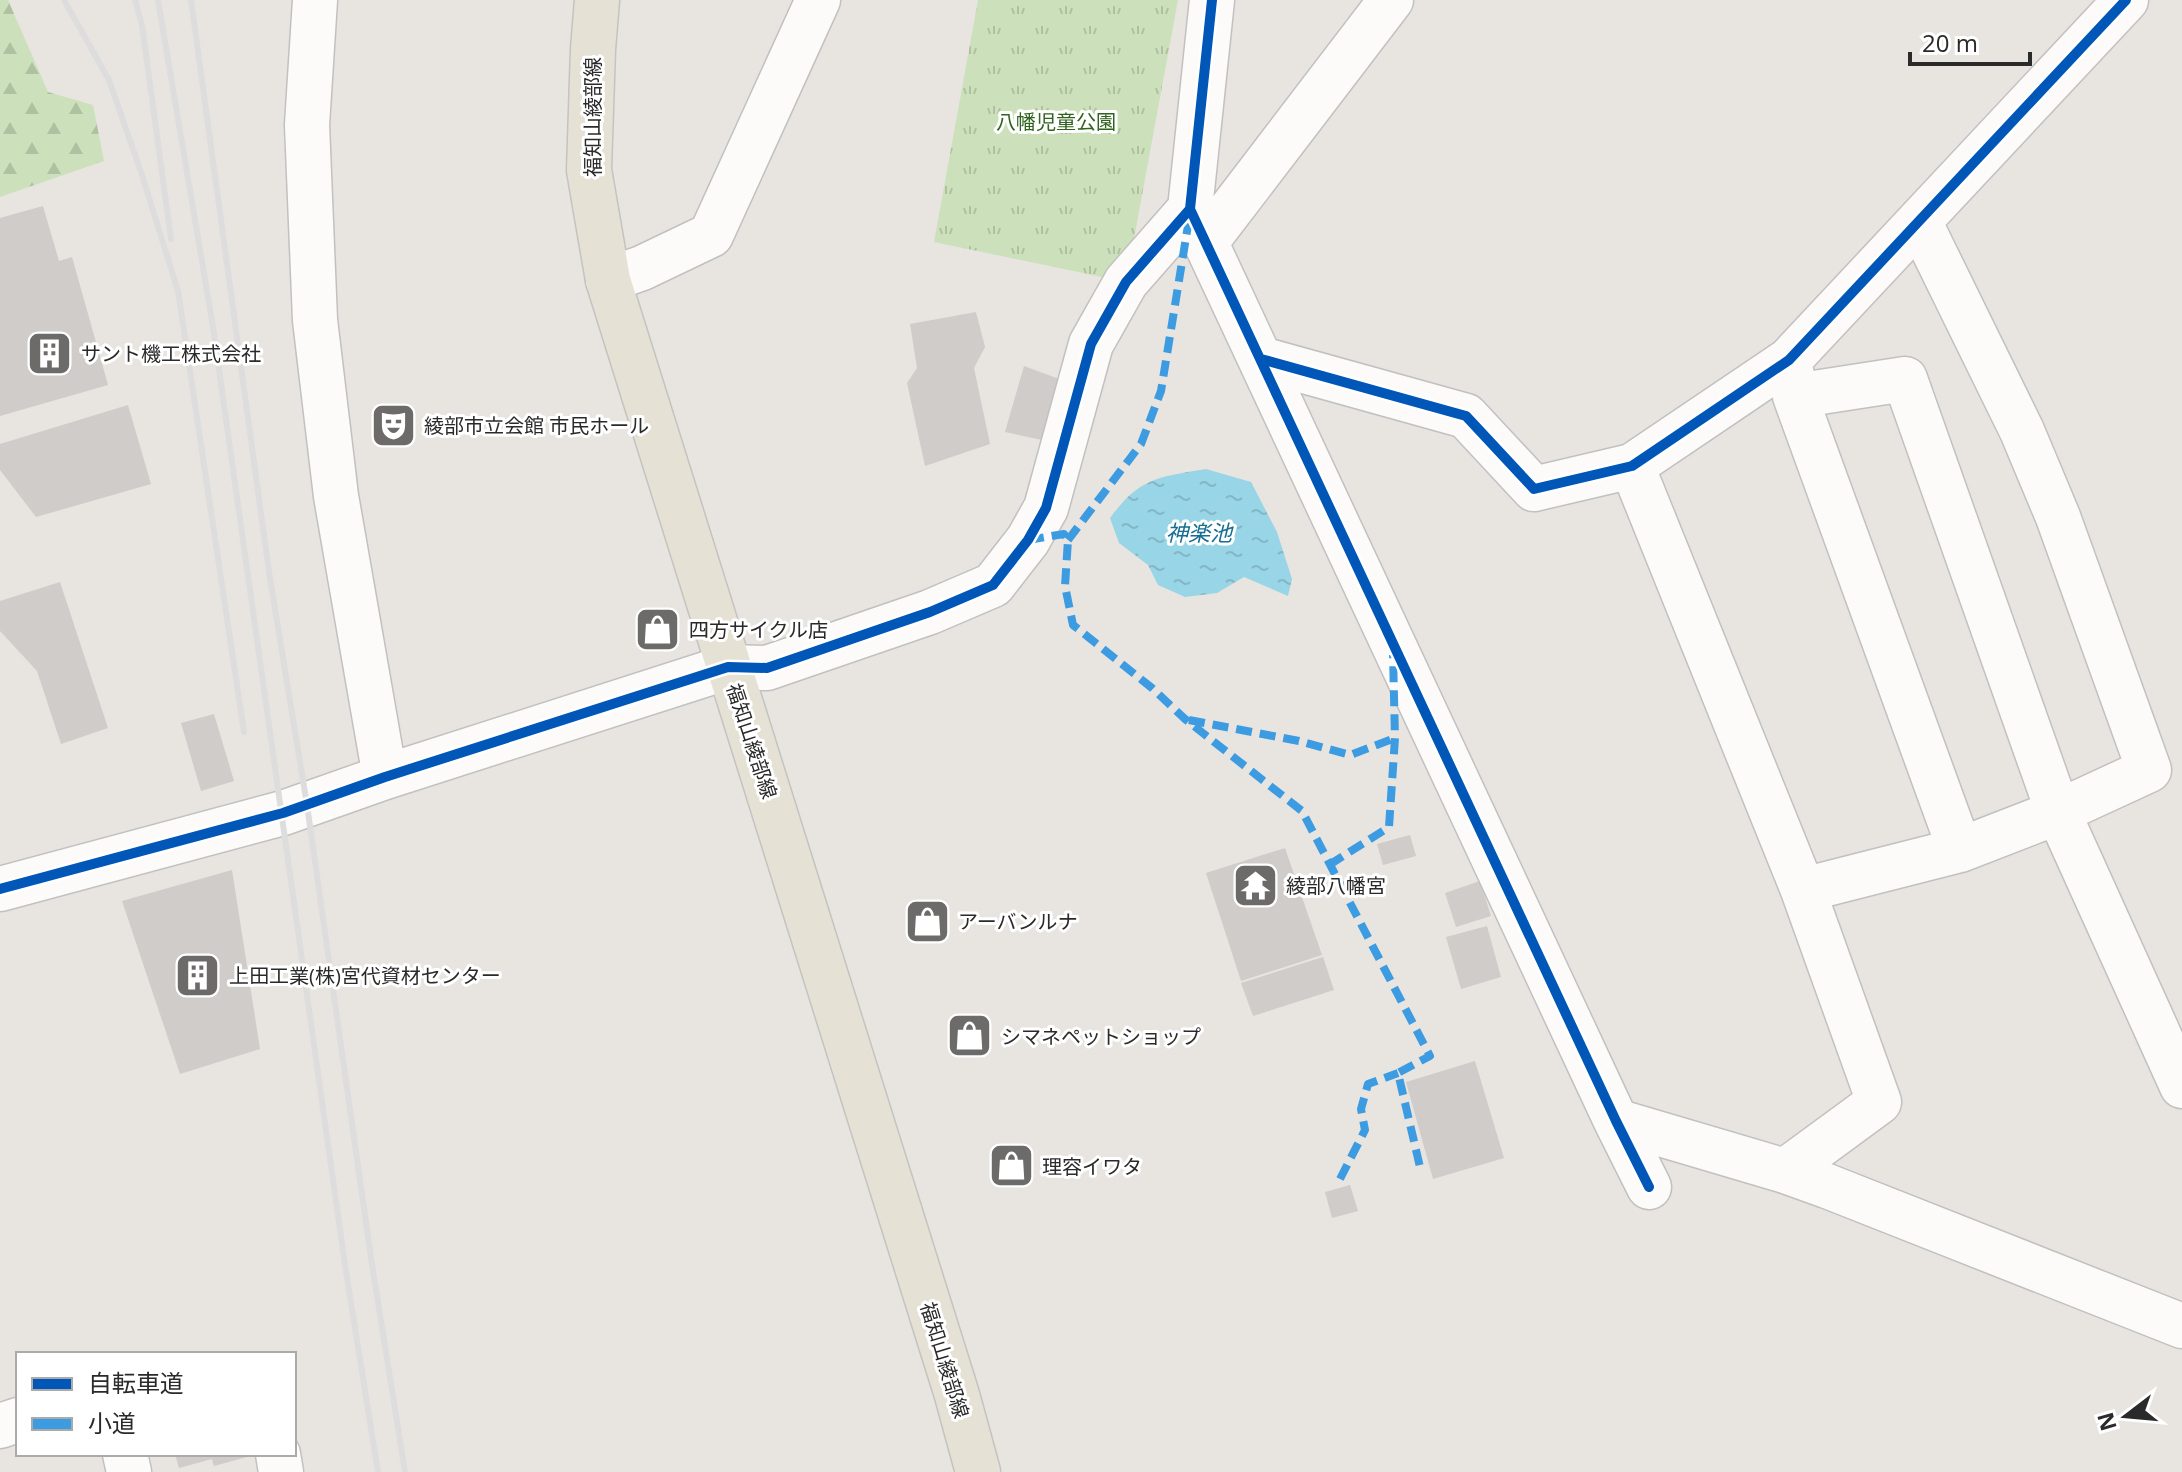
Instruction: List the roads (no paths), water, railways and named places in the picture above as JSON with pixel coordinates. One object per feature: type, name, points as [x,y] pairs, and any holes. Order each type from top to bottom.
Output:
[{"type":"main road","name":"福知山綾部線","points":[[597,0],[589,170],[608,280],[938,1335],[978,1472]]},
{"type":"street","points":[[315,0],[307,125],[315,320],[336,496],[385,777]]},
{"type":"street","points":[[608,280],[642,268],[711,235],[818,0]]},
{"type":"street","points":[[1212,0],[1198,225],[1649,1187]]},
{"type":"street","points":[[0,889],[283,813],[385,777],[728,667],[767,668],[930,612],[993,585],[1028,540],[1046,508],[1091,344],[1126,282],[1198,225],[1391,0]]},
{"type":"street","points":[[1261,359],[1466,416],[1534,489],[1632,466],[1792,378],[1919,221],[2126,0]]},
{"type":"street","points":[[1803,890],[1960,850],[2058,812],[2149,770],[2058,517],[2022,431],[1919,221]]},
{"type":"street","points":[[1792,378],[1905,379],[2058,812],[2182,1086]]},
{"type":"street","points":[[1792,378],[1960,850]]},
{"type":"street","points":[[1632,466],[1803,890],[1879,1102],[1785,1171]]},
{"type":"street","points":[[1616,1121],[1827,1186],[2182,1326]]},
{"type":"water","name":"神楽池","points":[[1206,469],[1251,482],[1277,532],[1292,579],[1288,596],[1244,577],[1217,593],[1185,597],[1158,585],[1148,565],[1119,543],[1110,518],[1131,494],[1163,477]]},
{"type":"railway","points":[[64,0],[109,80],[178,291],[244,732]]},
{"type":"railway","points":[[135,0],[142,25],[171,239]]},
{"type":"railway","points":[[158,0],[213,327],[345,1265],[378,1472]]},
{"type":"railway","points":[[191,0],[269,572],[307,805],[371,1258],[405,1472]]},
{"type":"place","name":"サント機工株式会社","points":[[50,353]]},
{"type":"place","name":"綾部市立会館 市民ホール","points":[[393,425]]},
{"type":"place","name":"四方サイクル店","points":[[658,629]]},
{"type":"place","name":"綾部八幡宮","points":[[1255,885]]},
{"type":"place","name":"アーバンルナ","points":[[927,921]]},
{"type":"place","name":"上田工業(株)宮代資材センター","points":[[198,975]]},
{"type":"place","name":"シマネペットショップ","points":[[970,1036]]},
{"type":"place","name":"理容イワタ","points":[[1011,1166]]},
{"type":"park label","name":"八幡児童公園","points":[[1056,121]]}]
